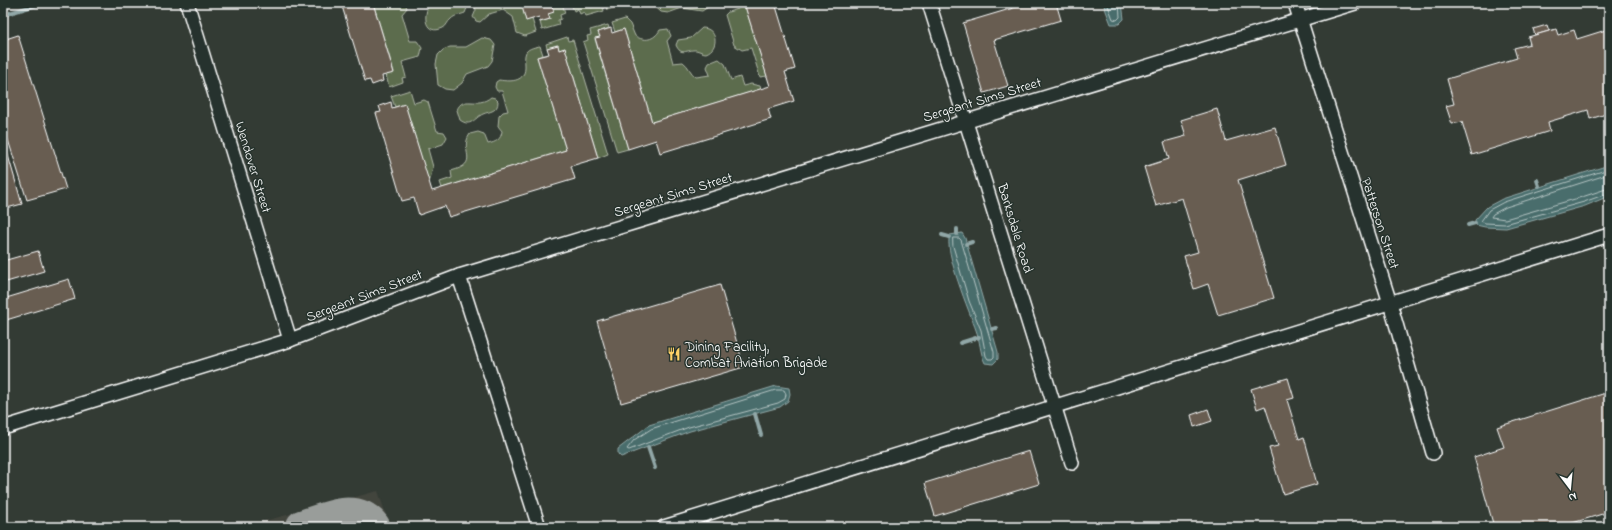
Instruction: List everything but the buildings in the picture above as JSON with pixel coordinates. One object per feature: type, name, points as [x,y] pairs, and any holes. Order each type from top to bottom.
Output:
[{"type":"street","name":"Wendover Street","points":[[187,3],[290,340]]},
{"type":"street","name":"Barksdale Road","points":[[929,3],[1072,463]]},
{"type":"street","name":"Patterson Street","points":[[1295,3],[1390,303],[1433,453]]},
{"type":"street","name":"Sergeant Sims Street","points":[[3,428],[290,340],[459,276],[1355,3]]},
{"type":"street","points":[[664,527],[1054,405],[1609,235]]},
{"type":"street","points":[[459,276],[539,527]]},
{"type":"shaded area","points":[[378,491],[390,527],[241,527]]},
{"type":"green space","points":[[373,3],[383,3],[384,5],[391,3],[405,3],[407,8],[402,14],[410,41],[417,41],[422,48],[420,57],[402,62],[406,77],[402,78],[403,82],[389,87],[386,75],[394,72]]},
{"type":"green space","points":[[430,3],[466,3],[467,8],[465,13],[456,16],[443,28],[437,30],[429,27],[427,23],[426,14]]},
{"type":"green space","points":[[474,3],[521,3],[526,20],[532,19],[536,32],[525,36],[517,33],[513,17],[503,10],[489,14],[480,22],[476,21],[473,17],[476,10]]},
{"type":"green space","points":[[551,3],[562,3],[565,13],[560,15],[561,19],[558,20],[559,25],[542,30],[540,22],[550,19],[548,14]]},
{"type":"green space","points":[[571,3],[590,3],[591,7],[602,4],[604,11],[586,16],[584,12],[580,14],[578,9],[574,11]]},
{"type":"green space","points":[[605,3],[620,3],[616,7],[607,10]]},
{"type":"green space","points":[[651,3],[714,3],[702,11],[682,8],[668,13],[661,12]]},
{"type":"green space","points":[[737,3],[744,3],[767,76],[760,77],[751,48],[742,50],[734,45],[725,15],[728,12],[738,9]]},
{"type":"green space","points":[[625,19],[630,24],[635,36],[642,39],[652,38],[660,30],[668,29],[671,36],[667,41],[673,63],[683,62],[696,77],[710,75],[707,67],[709,63],[719,59],[725,64],[731,80],[740,77],[743,86],[751,84],[760,86],[761,89],[652,122],[624,29],[615,32],[612,23]]},
{"type":"green space","points":[[608,25],[609,28],[598,32],[600,37],[595,39],[628,149],[617,152],[583,42],[588,40],[587,36],[591,35],[590,30]]},
{"type":"green space","points":[[702,28],[711,31],[714,35],[715,43],[710,50],[704,53],[696,50],[682,52],[678,49],[676,45],[678,40],[691,38]]},
{"type":"green space","points":[[567,37],[568,41],[573,40],[608,154],[598,158],[565,48],[559,50],[557,45],[547,48],[546,44]]},
{"type":"green space","points":[[482,38],[491,40],[495,45],[492,61],[488,66],[467,74],[462,83],[453,90],[445,89],[438,85],[436,64],[438,55],[443,50],[450,47],[466,47]]},
{"type":"green space","points":[[540,46],[543,55],[537,57],[566,150],[442,188],[440,182],[452,178],[451,171],[460,168],[465,164],[468,156],[466,146],[467,140],[470,134],[478,132],[484,134],[488,144],[499,139],[502,131],[498,126],[499,116],[503,112],[508,111],[502,91],[497,91],[495,87],[496,82],[499,80],[513,81],[521,78],[525,71],[526,52]]},
{"type":"green space","points":[[410,90],[414,103],[424,100],[428,102],[437,131],[444,132],[447,137],[443,144],[428,149],[433,167],[429,183],[405,104],[395,107],[391,96]]},
{"type":"green space","points":[[491,97],[498,101],[498,105],[495,109],[483,114],[470,123],[460,120],[457,110],[460,105],[467,102],[481,102]]},
{"type":"water","points":[[1103,3],[1122,3],[1124,19],[1119,24],[1111,24]]},
{"type":"water","points":[[1609,165],[1609,196],[1585,206],[1506,228],[1476,225],[1475,220],[1487,207],[1502,199]]},
{"type":"water","points":[[962,233],[965,238],[998,352],[998,359],[993,364],[985,363],[983,359],[977,334],[958,282],[950,254],[950,235]]},
{"type":"water","points":[[776,386],[789,388],[790,394],[788,401],[780,407],[690,431],[621,457],[618,454],[618,449],[649,425]]},
{"type":"waterway","points":[[3,15],[43,3]]},
{"type":"waterway","points":[[1537,180],[1539,186]]},
{"type":"waterway","points":[[1468,225],[1475,223]]},
{"type":"waterway","points":[[957,229],[957,234]]},
{"type":"waterway","points":[[942,235],[949,237]]},
{"type":"waterway","points":[[966,244],[972,242]]},
{"type":"waterway","points":[[992,329],[997,328]]},
{"type":"waterway","points":[[960,343],[979,337]]},
{"type":"waterway","points":[[755,414],[761,435]]},
{"type":"waterway","points":[[648,447],[655,468]]},
{"type":"taxiway","points":[[303,527],[330,518],[349,515],[358,516],[366,520],[373,527]]},
{"type":"place","name":"Dining Facility, Combat Aviation Brigade","points":[[674,354]]}]
